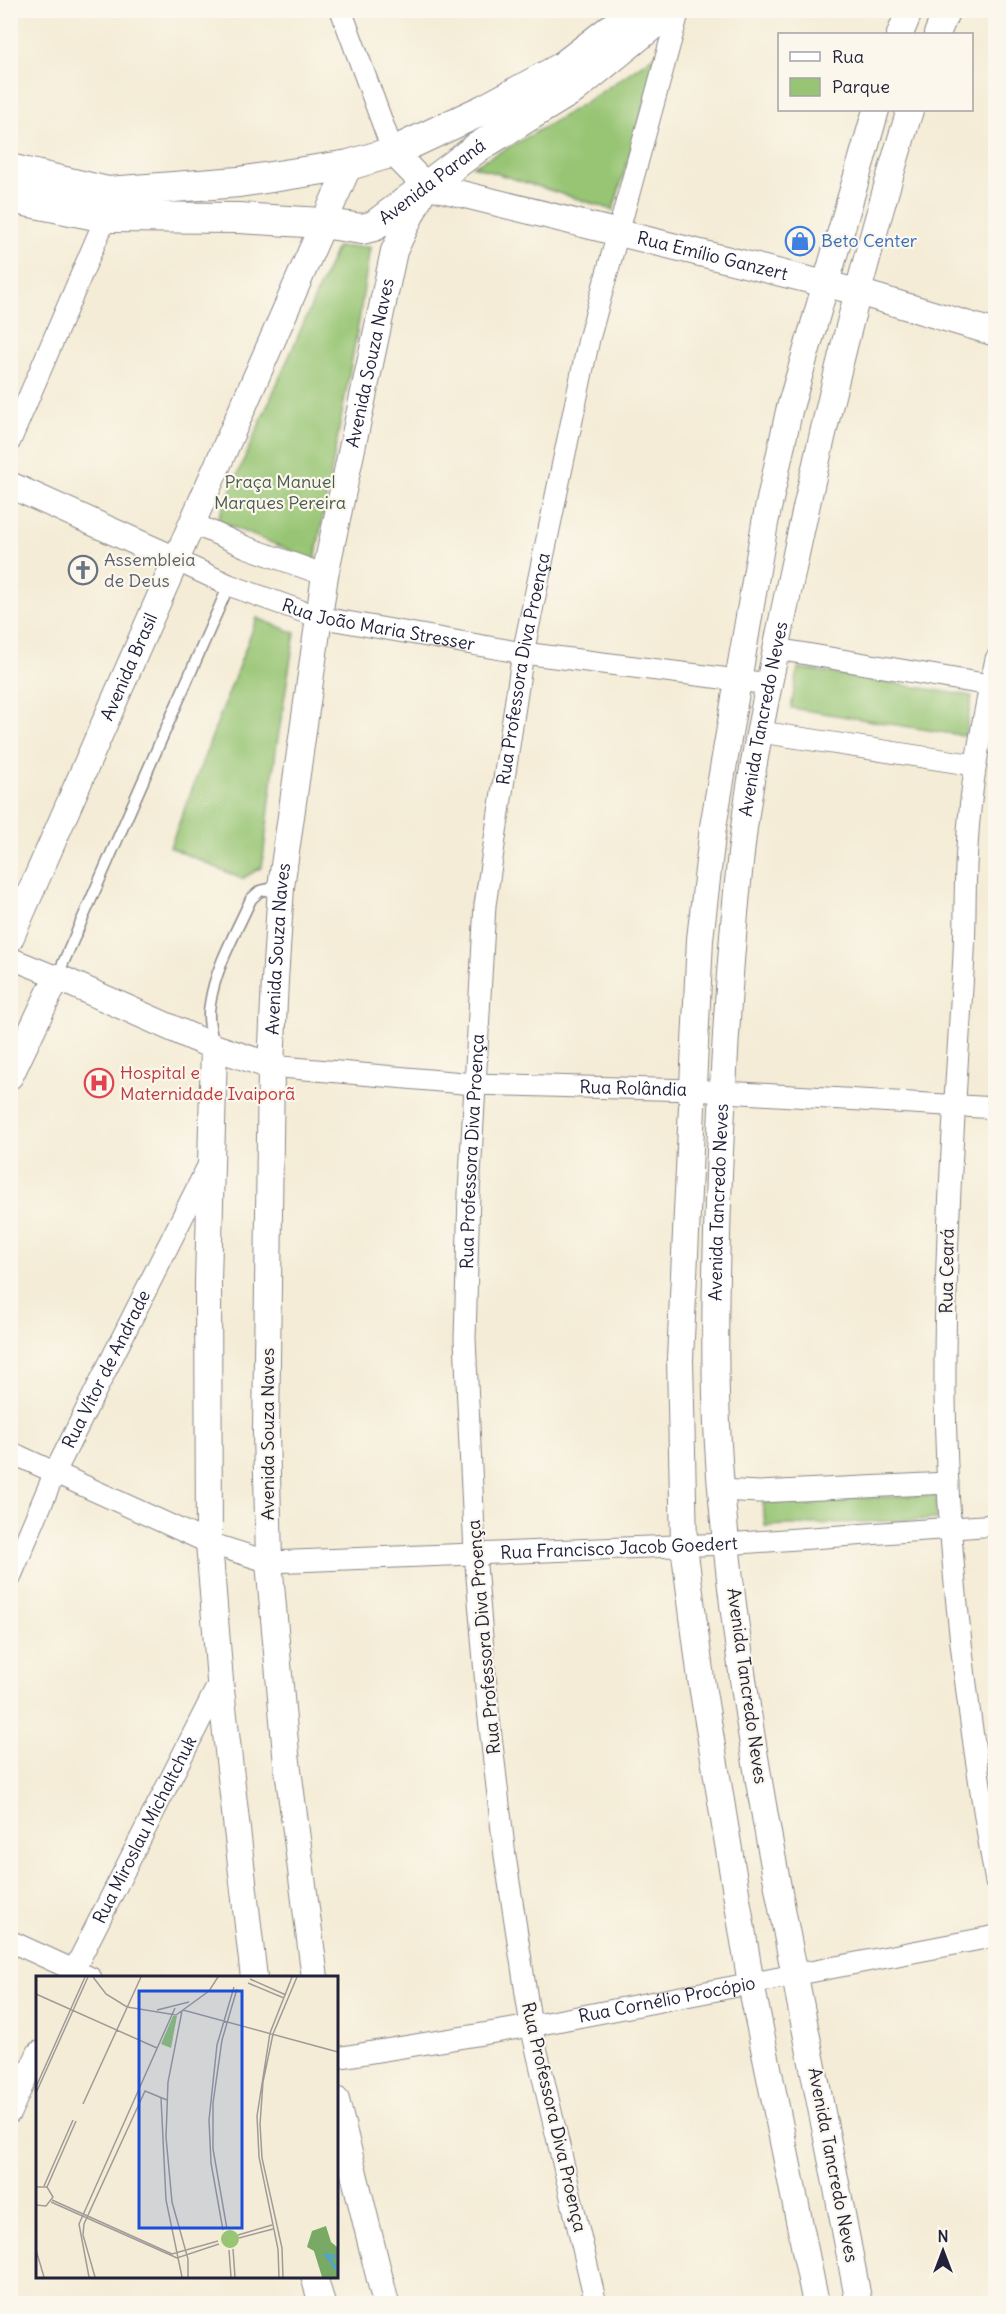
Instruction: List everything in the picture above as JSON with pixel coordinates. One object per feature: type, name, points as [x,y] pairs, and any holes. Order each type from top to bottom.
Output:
[{"type":"main road","name":"Avenida Paraná","points":[[10,169],[107,205],[349,165],[393,152],[485,109],[561,68],[636,10]]},
{"type":"main road","name":"Avenida Paraná","points":[[10,198],[322,223],[362,229],[374,226],[478,147],[573,89],[670,10]]},
{"type":"street","points":[[341,10],[393,152],[425,185]]},
{"type":"street","name":"Rua Professora Diva Proença","points":[[596,2304],[531,2026],[501,1822],[475,1553],[465,1339],[474,1084],[485,905],[523,653],[589,339],[679,10]]},
{"type":"street","points":[[900,33],[910,10]]},
{"type":"street","points":[[937,33],[947,10]]},
{"type":"street","name":"Avenida Tancredo Neves","points":[[816,2304],[751,1984],[701,1679],[684,1546],[680,1359],[701,928],[713,826],[765,524],[789,411],[876,111]]},
{"type":"street","name":"Avenida Tancredo Neves","points":[[859,2304],[768,1833],[726,1544],[721,1491],[716,1354],[722,1092],[731,953],[745,823],[769,684],[811,482],[858,292],[910,111]]},
{"type":"street","name":"Avenida Brasil","points":[[10,939],[349,165]]},
{"type":"street","name":"Rua Emílio Ganzert","points":[[425,185],[858,292],[996,333]]},
{"type":"street","name":"Avenida Souza Naves","points":[[315,1976],[286,1754],[269,1562],[266,1431],[271,1066],[281,887],[325,575],[393,251],[425,185]]},
{"type":"street","points":[[10,441],[107,205]]},
{"type":"street","name":"Rua João Maria Stresser","points":[[10,485],[229,585],[318,617],[523,653],[769,684]]},
{"type":"street","name":"Rua João Maria Stresser","points":[[192,523],[246,547],[325,575]]},
{"type":"street","points":[[777,649],[990,685]]},
{"type":"street","name":"Rua Ceará","points":[[996,659],[990,685],[989,727],[975,765],[967,847],[964,967],[953,1106],[947,1246],[945,1399],[951,1528],[964,1672],[996,1882]]},
{"type":"street","points":[[761,732],[975,765]]},
{"type":"street","points":[[10,958],[57,976],[214,1047],[271,1066]]},
{"type":"street","points":[[10,1076],[57,976]]},
{"type":"street","points":[[214,1047],[209,1164],[209,1543],[220,1681],[254,1976]]},
{"type":"street","name":"Rua Rolândia","points":[[271,1066],[474,1084],[692,1090],[996,1108]]},
{"type":"street","name":"Rua Vítor de Andrade","points":[[10,1578],[55,1472],[209,1164]]},
{"type":"street","name":"Rua Francisco Jacob Goedert","points":[[10,1452],[209,1543],[269,1562],[726,1544],[996,1525]]},
{"type":"street","points":[[721,1491],[759,1492],[948,1483]]},
{"type":"street","name":"Rua Miroslau Michaltchuk","points":[[78,1976],[220,1681]]},
{"type":"street","name":"Rua Cornélio Procópio","points":[[338,2058],[531,2026],[751,1984],[795,1973],[996,1936]]},
{"type":"street","points":[[10,1941],[78,1976]]},
{"type":"street","points":[[10,2113],[36,2056]]},
{"type":"street","points":[[338,2108],[386,2304]]},
{"type":"street","points":[[314,2278],[322,2304]]},
{"type":"lane","points":[[57,976],[229,585]]},
{"type":"lane","points":[[214,1047],[209,1021],[209,1004],[215,981],[251,899],[260,891],[281,887]]},
{"type":"green space","points":[[660,51],[613,210],[473,166],[569,113]]},
{"type":"green space","name":"Praça Manuel Marques Pereira","points":[[337,247],[370,247],[359,321],[315,560],[217,521]]},
{"type":"green space","points":[[257,618],[295,633],[276,750],[262,867],[242,879],[170,847]]},
{"type":"green space","points":[[798,668],[972,696],[965,736],[791,708]]},
{"type":"green space","points":[[936,1495],[937,1519],[765,1526],[763,1502]]},
{"type":"place","name":"Beto Center","points":[[800,241]]},
{"type":"place","name":"Assembleia de Deus","points":[[83,570]]},
{"type":"place","name":"Hospital e Maternidade Ivaiporã","points":[[99,1083]]}]
